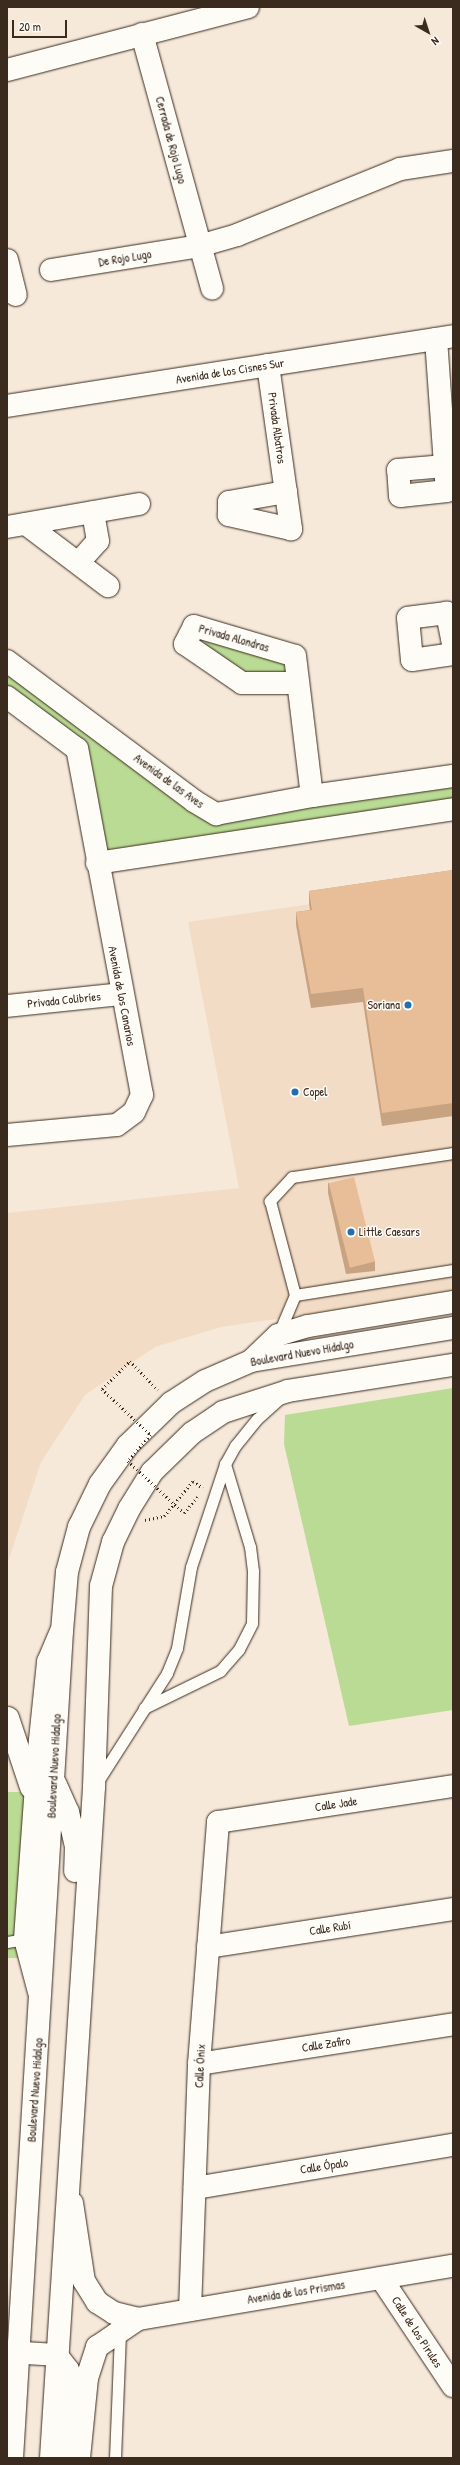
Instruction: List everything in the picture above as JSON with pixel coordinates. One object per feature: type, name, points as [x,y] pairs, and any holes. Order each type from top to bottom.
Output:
[{"type":"street","points":[[7,70],[248,7]]},
{"type":"street","name":"Cerrada de Rojo Lugo","points":[[142,34],[212,289]]},
{"type":"street","name":"De Rojo Lugo","points":[[51,270],[199,246],[237,235],[400,169],[453,161]]},
{"type":"street","points":[[7,260],[16,295]]},
{"type":"street","points":[[444,337],[445,466]]},
{"type":"street","name":"Avenida de los Cisnes Sur","points":[[7,406],[444,337]]},
{"type":"street","name":"Privada Albatros","points":[[268,365],[286,492]]},
{"type":"street","points":[[16,525],[139,504]]},
{"type":"street","points":[[79,562],[98,541],[93,512]]},
{"type":"street","points":[[16,525],[79,562],[108,586]]},
{"type":"street","points":[[453,644],[447,613],[408,618],[412,660],[453,654]]},
{"type":"street","name":"Privada Alondras","points":[[297,683],[242,683],[185,644],[194,626],[295,656],[297,683],[312,796]]},
{"type":"street","name":"Avenida de las Aves","points":[[7,661],[194,801],[216,814],[312,796],[453,776]]},
{"type":"street","points":[[7,697],[77,749],[102,732]]},
{"type":"street","name":"Avenida de los Canarios","points":[[7,1135],[117,1125],[134,1112],[142,1095],[97,862],[77,749]]},
{"type":"street","points":[[97,862],[453,809]]},
{"type":"street","points":[[210,844],[216,814]]},
{"type":"street","name":"Privada Colibríes","points":[[7,1006],[122,994]]},
{"type":"street","points":[[251,1361],[278,1335],[308,1326],[453,1302]]},
{"type":"street","name":"Boulevard Nuevo Hidalgo","points":[[12,2458],[12,2352],[41,2001],[62,1631],[67,1572],[79,1527],[100,1484],[128,1445],[171,1403],[205,1381],[251,1361],[453,1328]]},
{"type":"street","points":[[51,2458],[67,2177],[94,1787],[101,1586],[113,1542],[129,1509],[152,1472],[192,1433],[223,1412],[288,1391],[453,1366]]},
{"type":"street","points":[[41,2001],[16,1940],[35,1802],[48,1662],[62,1631]]},
{"type":"street","points":[[7,1718],[20,1721],[33,1719],[44,1712]]},
{"type":"street","points":[[7,1718],[54,1779],[68,1812],[76,1847],[74,1911],[81,1962]]},
{"type":"street","points":[[7,1718],[35,1802]]},
{"type":"street","name":"Calle Jade","points":[[218,1822],[453,1786]]},
{"type":"street","name":"Calle Ónix","points":[[190,2310],[199,2064],[218,1822]]},
{"type":"street","name":"Calle Rubí","points":[[208,1947],[453,1909]]},
{"type":"street","name":"Calle Zafiro","points":[[199,2064],[453,2024]]},
{"type":"street","name":"Calle Ópalo","points":[[195,2188],[453,2145]]},
{"type":"street","name":"Avenida de los Prismas","points":[[67,2177],[84,2281],[97,2302],[129,2324]]},
{"type":"street","name":"Avenida de los Prismas","points":[[79,2458],[87,2378],[97,2347],[129,2324],[190,2310],[453,2266]]},
{"type":"street","name":"Calle de los Pirules","points":[[381,2278],[449,2375]]},
{"type":"street","points":[[12,2352],[57,2355],[68,2370],[72,2388],[67,2458]]},
{"type":"lane","points":[[278,1335],[295,1295],[270,1201],[292,1177],[453,1153]]},
{"type":"lane","points":[[295,1295],[453,1270]]},
{"type":"lane","points":[[94,1787],[167,1673],[178,1648],[191,1567],[225,1464],[235,1446],[257,1419],[288,1391]]},
{"type":"lane","points":[[143,1709],[220,1671],[240,1649],[252,1623],[253,1572],[250,1547],[225,1464]]},
{"type":"lane","points":[[115,2458],[129,2324]]},
{"type":"path","points":[[164,1516],[193,1481],[204,1489],[184,1513],[128,1461],[151,1435],[102,1389],[130,1361],[171,1403]]},
{"type":"shaded area","points":[[453,883],[453,1293],[221,1327],[155,1347],[85,1395],[41,1462],[7,1565],[7,1213],[239,1188],[188,922]]},
{"type":"green space","points":[[206,640],[290,662],[290,676],[243,677],[201,652]]},
{"type":"green space","points":[[7,672],[211,816],[453,781],[453,803],[103,855],[82,749],[7,692]]},
{"type":"green space","points":[[453,1388],[453,1710],[349,1726],[284,1444],[285,1415]]},
{"type":"green space","points":[[7,1792],[43,1792],[43,1958],[7,1958]]},
{"type":"building","name":"Soriana","points":[[453,870],[453,1103],[382,1113],[363,988],[311,994],[296,912],[312,910],[309,891]]},
{"type":"building","name":"Little Caesars","points":[[354,1177],[375,1261],[350,1268],[329,1183]]},
{"type":"place","name":"Soriana","points":[[408,1005]]},
{"type":"place","name":"Copel","points":[[295,1092]]},
{"type":"place","name":"Little Caesars","points":[[351,1232]]}]
